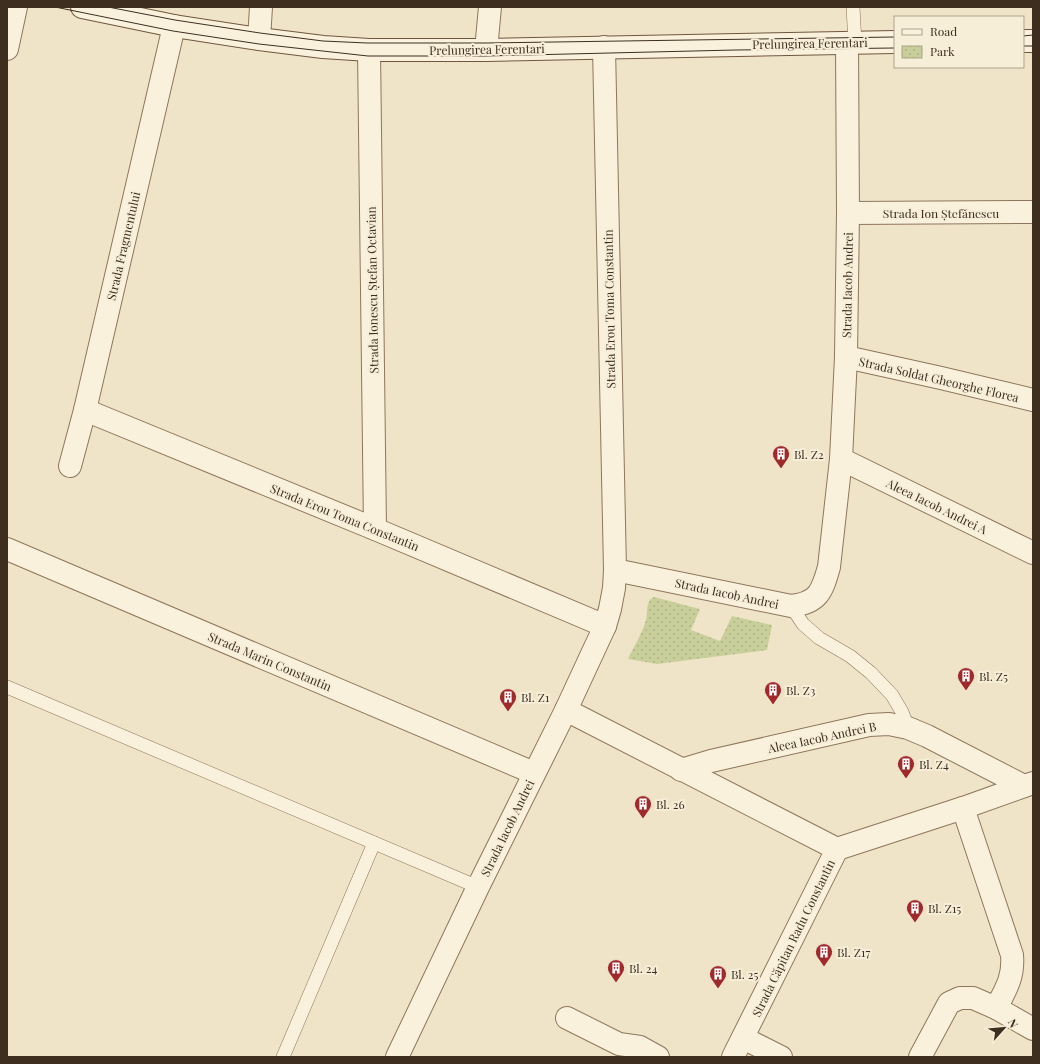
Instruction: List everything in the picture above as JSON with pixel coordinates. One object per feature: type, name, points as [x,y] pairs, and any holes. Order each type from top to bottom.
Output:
[{"type":"street","points":[[7,48],[16,7]]},
{"type":"street","name":"Prelungirea Ferentari","points":[[82,7],[174,26],[259,39],[323,47],[369,50],[486,50],[894,42]]},
{"type":"street","points":[[259,39],[261,7]]},
{"type":"street","points":[[486,50],[490,7]]},
{"type":"street","name":"Strada Fragmentului","points":[[70,466],[85,410],[174,26]]},
{"type":"street","name":"Strada Iacob Andrei","points":[[397,1057],[478,887],[566,710],[605,626],[614,588],[615,570],[791,606],[803,605],[817,597],[825,581],[829,567],[841,459],[846,357],[851,43]]},
{"type":"street","name":"Strada Erou Toma Constantin","points":[[604,48],[615,570]]},
{"type":"street","name":"Strada Ionescu Ștefan Octavian","points":[[369,50],[375,529]]},
{"type":"street","name":"Strada Ion Ștefănescu","points":[[848,213],[1033,212]]},
{"type":"street","name":"Strada Soldat Gheorghe Florea","points":[[846,357],[1033,400]]},
{"type":"street","name":"Strada Erou Toma Constantin","points":[[85,410],[375,529],[605,626]]},
{"type":"street","name":"Aleea Iacob Andrei A","points":[[841,459],[1033,553]]},
{"type":"street","name":"Strada Marin Constantin","points":[[7,549],[534,774]]},
{"type":"street","points":[[566,710],[837,849]]},
{"type":"street","name":"Aleea Iacob Andrei B","points":[[681,770],[711,761],[869,725],[889,724],[908,728],[927,736],[1028,785]]},
{"type":"street","name":"Strada Căpitan Radu Constantin","points":[[734,1057],[837,849],[1028,785]]},
{"type":"street","points":[[963,808],[1012,955],[1013,965],[1011,980],[996,1008]]},
{"type":"street","points":[[920,1057],[949,1003],[960,998],[973,998],[996,1008],[1033,1029]]},
{"type":"street","points":[[567,1018],[619,1044],[640,1048],[658,1057]]},
{"type":"street","points":[[743,1038],[781,1057]]},
{"type":"lane","points":[[851,43],[853,7]]},
{"type":"lane","points":[[791,606],[803,624],[819,638],[850,656],[871,673],[892,694],[902,712],[908,728]]},
{"type":"lane","points":[[7,687],[478,887]]},
{"type":"lane","points":[[283,1057],[374,843]]},
{"type":"green space","points":[[654,597],[700,609],[691,630],[720,641],[732,616],[772,625],[767,650],[657,664],[628,659],[646,620],[649,601]]},
{"type":"tram line","points":[[55,7],[173,31],[259,44],[368,56],[485,56],[894,48]]},
{"type":"tram line","points":[[108,7],[175,20],[260,33],[323,41],[367,43],[486,43],[894,37]]},
{"type":"tram line","points":[[1024,36],[1033,35]]},
{"type":"tram line","points":[[1024,46],[1033,46]]},
{"type":"place","name":"Bl. Z2","points":[[781,469]]},
{"type":"place","name":"Bl. Z5","points":[[966,691]]},
{"type":"place","name":"Bl. Z3","points":[[773,705]]},
{"type":"place","name":"Bl. Z1","points":[[508,712]]},
{"type":"place","name":"Bl. Z4","points":[[906,779]]},
{"type":"place","name":"Bl. 26","points":[[643,819]]},
{"type":"place","name":"Bl. Z15","points":[[915,923]]},
{"type":"place","name":"Bl. Z17","points":[[824,967]]},
{"type":"place","name":"Bl. 24","points":[[616,983]]},
{"type":"place","name":"Bl. 25","points":[[718,989]]}]
